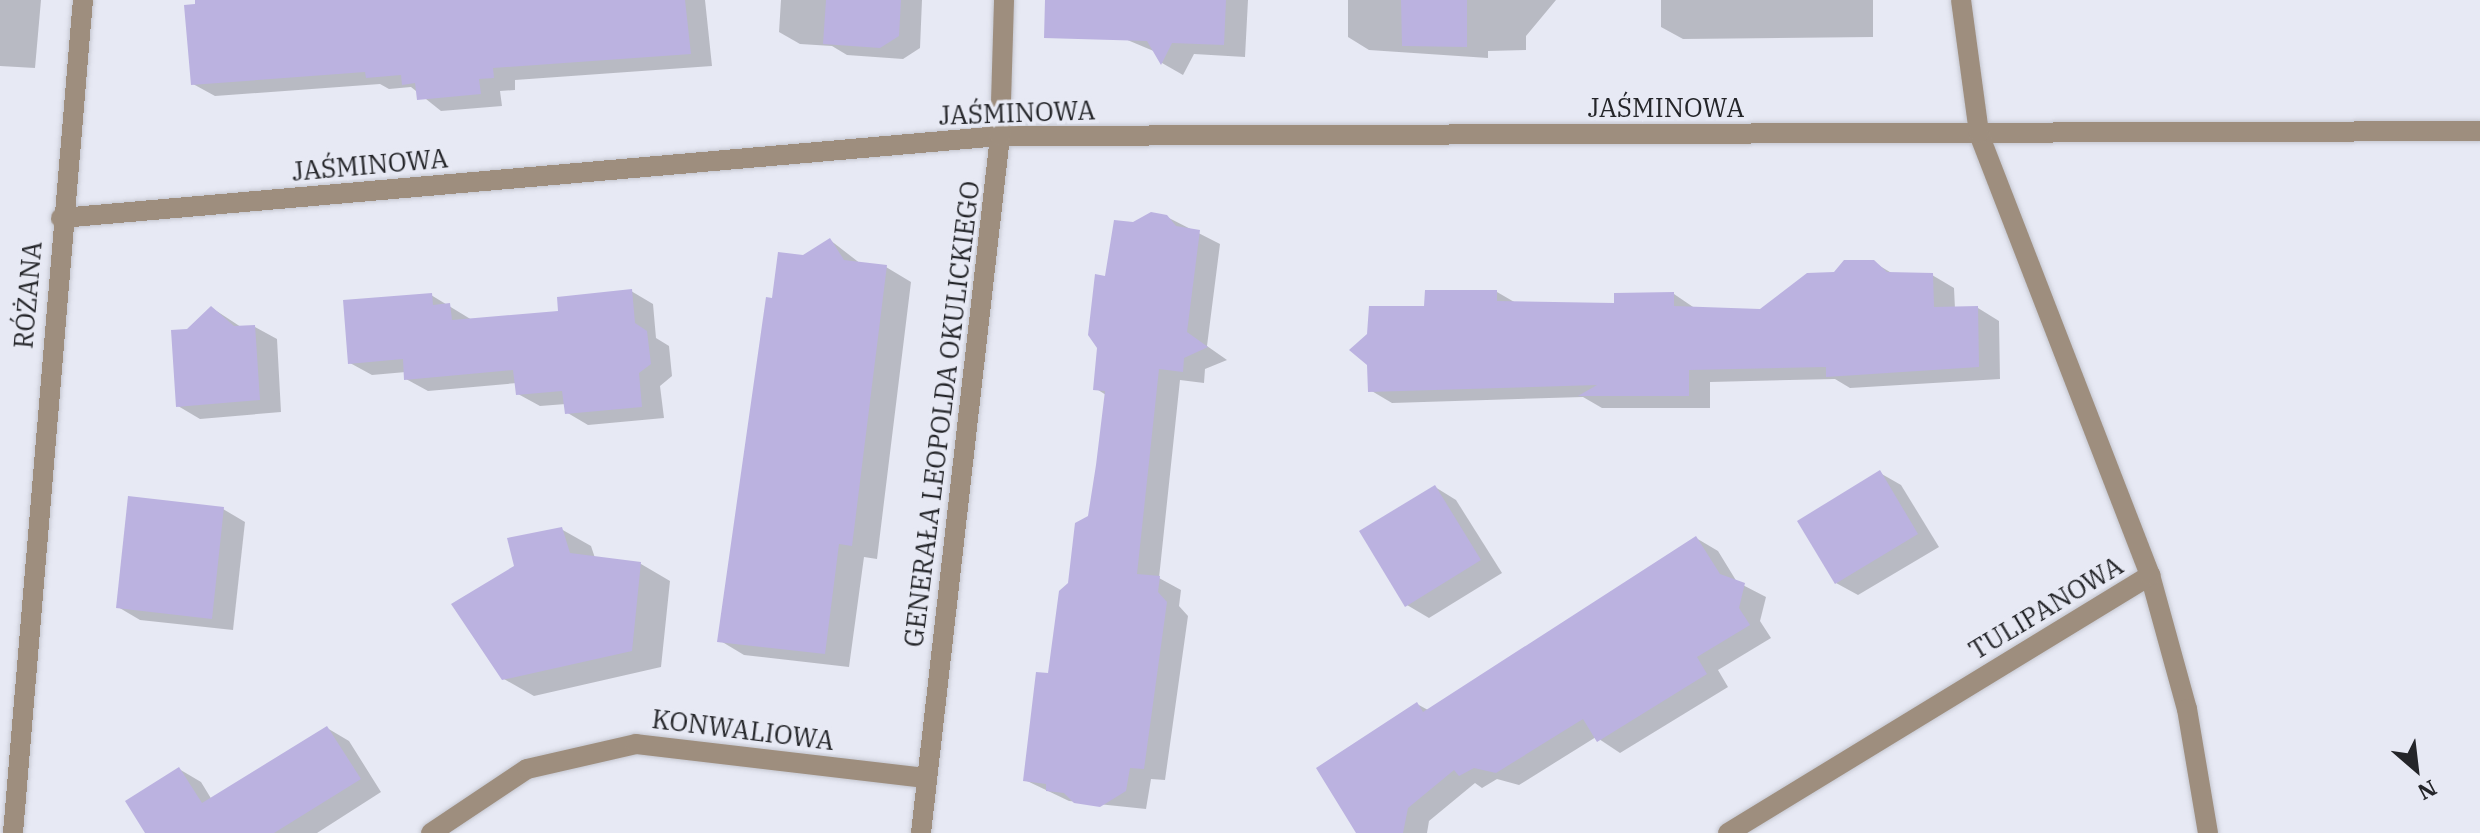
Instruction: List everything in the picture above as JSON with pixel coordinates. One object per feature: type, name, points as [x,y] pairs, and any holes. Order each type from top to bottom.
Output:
[{"type":"street","name":"RÓŻANA","points":[[13,833],[61,218],[83,0]]},
{"type":"street","name":"GENERAŁA LEOPOLDA OKULICKIEGO","points":[[921,833],[1000,136],[1004,0]]},
{"type":"street","name":"TULIPANOWA","points":[[1728,833],[2150,575],[1979,133],[1961,0]]},
{"type":"street","name":"JAŚMINOWA","points":[[61,218],[1000,136],[2480,131]]},
{"type":"street","points":[[2150,575],[2187,709],[2208,833]]},
{"type":"street","name":"KONWALIOWA","points":[[431,833],[527,769],[636,744],[926,778]]},
{"type":"building","points":[[195,0],[685,0],[691,54],[493,68],[494,78],[479,79],[481,94],[417,100],[415,83],[402,85],[401,75],[366,78],[365,72],[191,85],[184,5],[195,4]]},
{"type":"building","points":[[826,0],[901,0],[899,36],[880,48],[823,44]]},
{"type":"building","points":[[1045,0],[1226,0],[1224,45],[1172,43],[1161,65],[1147,41],[1044,38]]},
{"type":"building","points":[[1401,0],[1467,0],[1467,47],[1402,46]]},
{"type":"building","points":[[1151,212],[1167,215],[1176,226],[1200,230],[1187,332],[1208,347],[1184,358],[1183,372],[1159,369],[1137,574],[1160,576],[1158,592],[1167,602],[1144,769],[1130,768],[1126,791],[1100,807],[1074,803],[1064,793],[1046,791],[1046,784],[1023,781],[1036,672],[1048,673],[1059,591],[1068,583],[1075,523],[1088,516],[1096,465],[1105,391],[1093,390],[1097,348],[1088,335],[1095,274],[1105,276],[1114,220],[1133,222]]},
{"type":"building","points":[[830,238],[844,260],[887,265],[852,546],[839,544],[825,654],[717,642],[766,297],[772,298],[778,252],[803,255]]},
{"type":"building","points":[[1844,260],[1874,260],[1887,272],[1933,273],[1934,307],[1978,306],[1979,367],[1826,377],[1826,367],[1689,370],[1689,396],[1578,396],[1597,385],[1368,392],[1367,365],[1349,350],[1367,334],[1369,306],[1424,306],[1425,290],[1497,290],[1497,301],[1614,303],[1614,293],[1674,292],[1674,306],[1760,309],[1807,273],[1834,272]]},
{"type":"building","points":[[632,289],[635,323],[647,331],[651,364],[639,373],[642,407],[565,414],[562,391],[516,395],[513,370],[404,380],[403,359],[348,364],[343,300],[432,293],[433,305],[450,303],[452,320],[558,311],[557,297]]},
{"type":"building","points":[[211,306],[234,326],[255,325],[260,400],[176,407],[171,330],[187,329]]},
{"type":"building","points":[[1880,470],[1918,534],[1835,584],[1797,521]]},
{"type":"building","points":[[1435,485],[1481,560],[1405,607],[1359,531]]},
{"type":"building","points":[[128,496],[224,507],[212,619],[116,608]]},
{"type":"building","points":[[562,527],[570,553],[641,562],[632,651],[502,680],[451,604],[514,566],[507,538]]},
{"type":"building","points":[[1696,536],[1720,574],[1745,583],[1739,608],[1750,625],[1697,657],[1707,674],[1597,742],[1583,719],[1496,773],[1474,768],[1459,776],[1454,770],[1408,808],[1403,833],[1356,833],[1316,768],[1417,702],[1423,712]]},
{"type":"building","points":[[327,726],[361,779],[274,833],[145,833],[125,801],[179,767],[202,803]]}]
